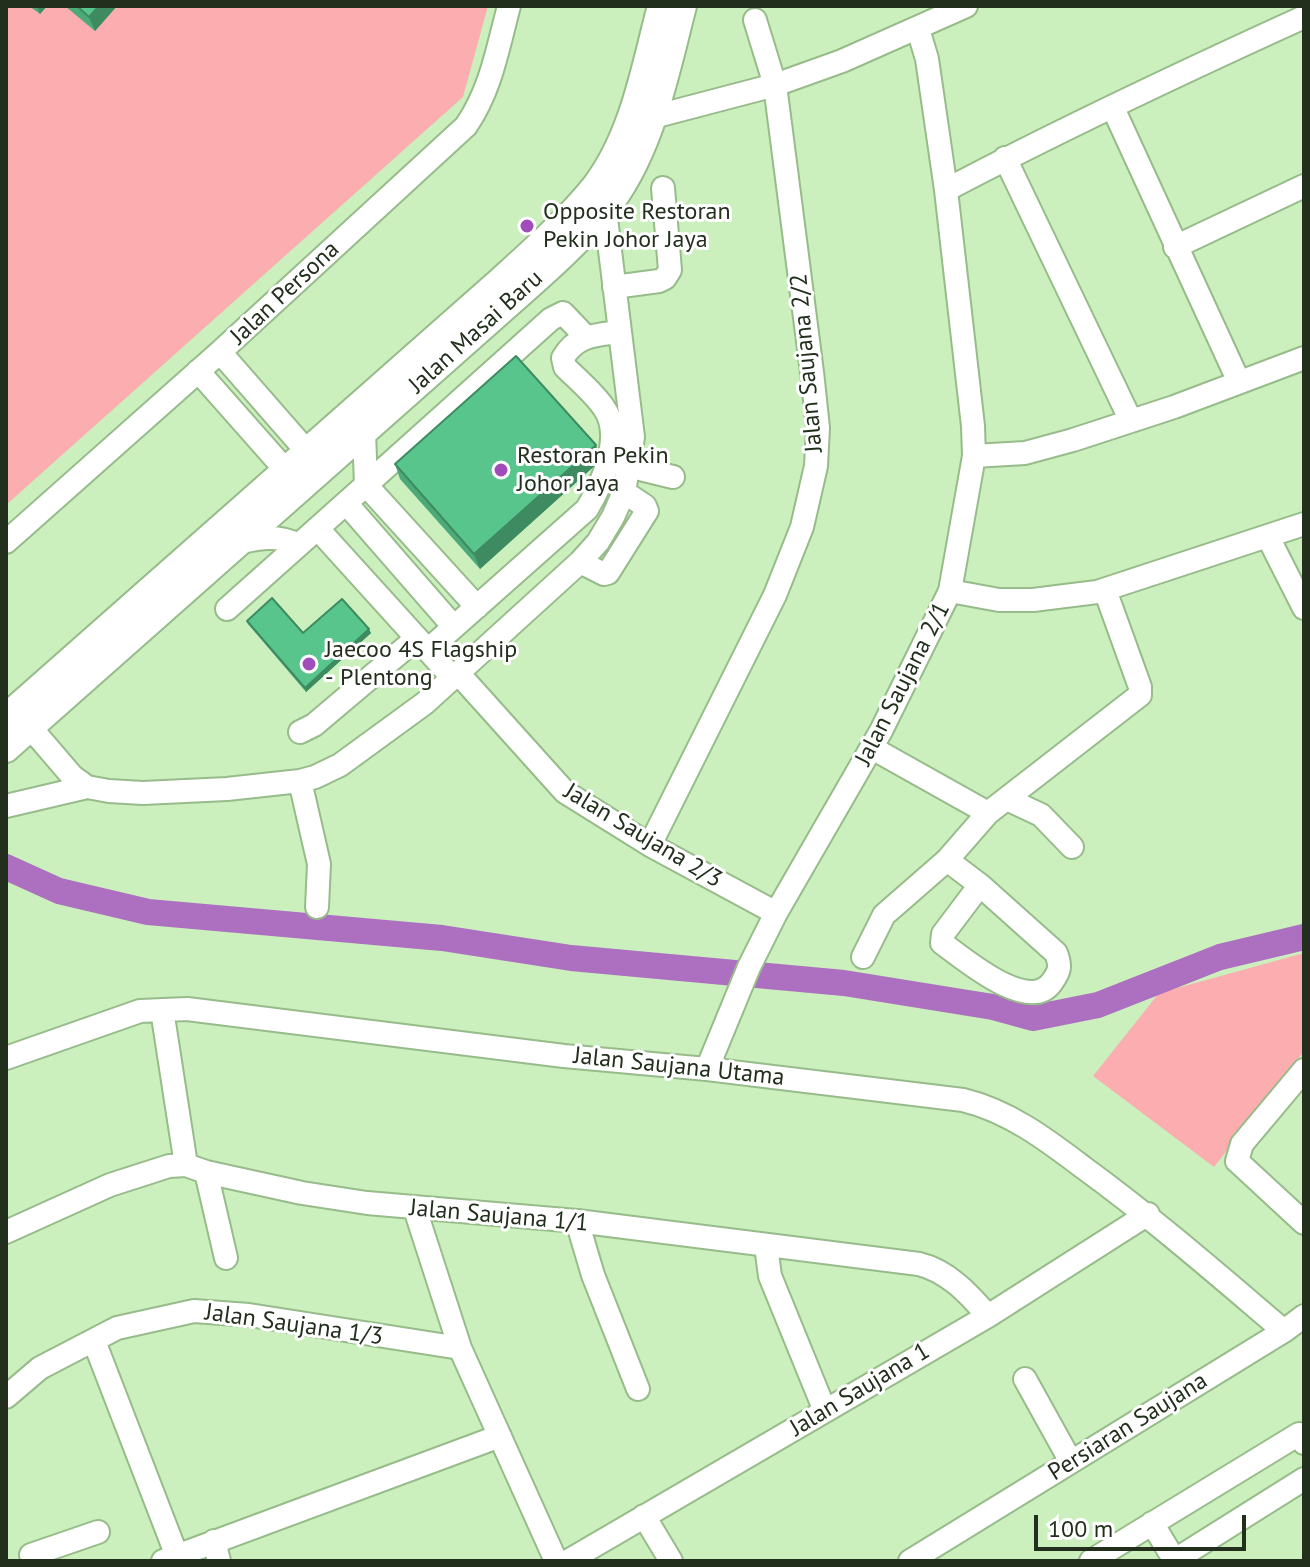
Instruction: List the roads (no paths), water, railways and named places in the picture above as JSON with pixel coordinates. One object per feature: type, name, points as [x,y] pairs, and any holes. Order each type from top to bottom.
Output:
[{"type":"main road","name":"Jalan Masai Baru","points":[[6,749],[14,723],[314,460],[567,217],[597,183],[626,130],[661,6]]},
{"type":"main road","name":"Jalan Masai Baru","points":[[314,460],[364,432],[549,266],[605,210],[632,168],[653,117],[683,6]]},
{"type":"main road","name":"Jalan Masai Baru","points":[[14,723],[236,543],[293,479]]},
{"type":"street","name":"Jalan Persona","points":[[6,542],[220,352],[466,126],[487,87],[509,6]]},
{"type":"street","points":[[653,117],[775,85],[842,61],[966,6]]},
{"type":"street","points":[[946,190],[1165,80],[1304,17]]},
{"type":"street","name":"Jalan Saujana 2/2","points":[[650,845],[775,595],[802,527],[816,466],[818,428],[812,372],[775,85],[755,20]]},
{"type":"street","name":"Jalan Saujana 2/1","points":[[707,1069],[749,967],[776,913],[872,748],[950,591],[974,456],[973,426],[946,190],[927,59],[918,29]]},
{"type":"street","points":[[1113,108],[1239,382]]},
{"type":"street","points":[[1005,158],[1131,421]]},
{"type":"street","points":[[1175,247],[1304,186]]},
{"type":"street","points":[[614,287],[659,281],[670,270],[663,188]]},
{"type":"street","points":[[6,806],[87,787],[143,793],[227,789],[300,781],[340,765],[425,703],[580,562],[598,542],[624,492],[633,437],[605,210]]},
{"type":"street","points":[[227,609],[551,319],[563,313],[585,336]]},
{"type":"street","points":[[300,732],[314,725],[422,644],[454,627],[587,509],[602,484],[610,456],[611,433],[606,410],[565,367],[563,358],[585,336],[619,332]]},
{"type":"street","points":[[220,352],[314,460]]},
{"type":"street","points":[[974,456],[1025,453],[1131,421],[1304,358]]},
{"type":"street","points":[[198,371],[293,479]]},
{"type":"street","points":[[364,432],[366,485],[477,607]]},
{"type":"street","points":[[628,466],[673,477]]},
{"type":"street","points":[[346,503],[454,627]]},
{"type":"street","points":[[950,591],[999,600],[1033,600],[1105,590],[1304,524]]},
{"type":"street","name":"Jalan Saujana 2/3","points":[[318,529],[422,644],[456,675],[560,788],[650,845],[776,913]]},
{"type":"street","points":[[236,543],[268,537],[286,539],[299,545]]},
{"type":"street","points":[[1268,537],[1304,608]]},
{"type":"street","points":[[863,957],[884,915],[947,860],[988,813],[1009,800],[1140,695],[1140,687],[1105,590]]},
{"type":"street","points":[[14,723],[87,787]]},
{"type":"street","points":[[872,748],[988,813]]},
{"type":"street","points":[[300,781],[319,864],[317,907]]},
{"type":"street","points":[[1009,800],[1041,815],[1072,847]]},
{"type":"street","points":[[947,860],[980,885],[1056,953],[1061,965],[1048,988],[1035,992],[1008,987],[942,943],[949,926],[980,885]]},
{"type":"street","name":"Jalan Saujana Utama","points":[[6,1058],[140,1011],[187,1009],[564,1056],[707,1069],[950,1098],[987,1106],[1017,1121],[1284,1331]]},
{"type":"street","points":[[162,1010],[196,1168],[226,1258]]},
{"type":"street","points":[[1304,1070],[1242,1144],[1237,1161],[1304,1223]]},
{"type":"street","name":"Jalan Saujana 1/1","points":[[6,1232],[110,1185],[169,1166],[196,1168],[302,1193],[415,1209],[577,1221],[919,1264],[936,1268],[981,1308]]},
{"type":"street","points":[[415,1209],[460,1348],[556,1561]]},
{"type":"street","name":"Jalan Saujana 1","points":[[568,1561],[825,1411],[981,1308],[1139,1220]]},
{"type":"street","points":[[577,1221],[593,1275],[638,1389]]},
{"type":"street","points":[[766,1246],[770,1276],[825,1411]]},
{"type":"street","name":"Jalan Saujana 1/3","points":[[6,1397],[40,1368],[117,1328],[194,1311],[460,1348]]},
{"type":"street","name":"Persiaran Saujana","points":[[910,1561],[1304,1316]]},
{"type":"street","points":[[94,1341],[170,1558],[216,1551],[500,1436]]},
{"type":"street","points":[[1025,1379],[1071,1462]]},
{"type":"street","points":[[1091,1561],[1301,1438]]},
{"type":"street","points":[[1152,1523],[1175,1561],[1304,1479]]},
{"type":"street","points":[[644,1516],[671,1561]]},
{"type":"street","points":[[30,1553],[98,1532]]},
{"type":"waterway","points":[[6,867],[59,891],[148,912],[442,938],[571,958],[844,983],[993,1007],[1033,1018],[1098,1005],[1220,957],[1304,937]]},
{"type":"place","name":"Opposite Restoran Pekin Johor Jaya","points":[[527,226]]},
{"type":"place","name":"Restoran Pekin Johor Jaya","points":[[501,470]]},
{"type":"place","name":"Jaecoo 4S Flagship - Plentong","points":[[309,664]]}]
